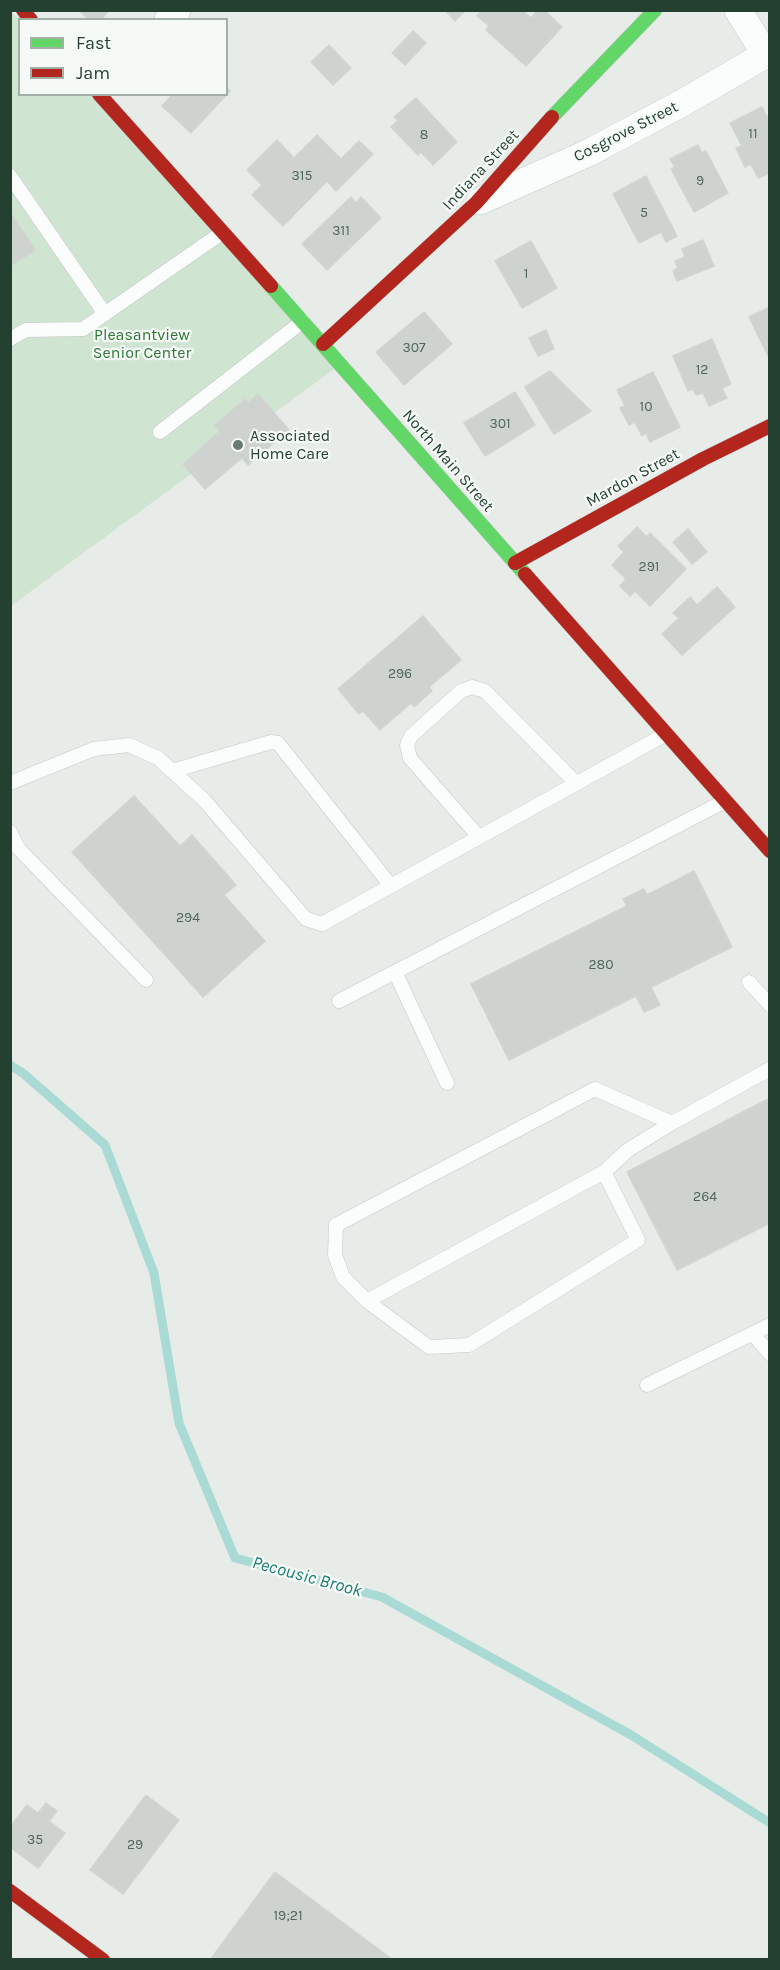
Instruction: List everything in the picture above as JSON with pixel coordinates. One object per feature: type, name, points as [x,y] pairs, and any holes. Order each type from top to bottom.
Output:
[{"type":"main road","name":"Indiana Street","points":[[323,344],[476,203],[554,116],[655,10]]},
{"type":"main road","name":"North Main Street","points":[[101,96],[303,321],[770,852]]},
{"type":"main road","name":"Mardon Street","points":[[515,563],[703,459],[770,426]]},
{"type":"main road","points":[[10,1891],[104,1959]]},
{"type":"street","points":[[738,10],[767,53]]},
{"type":"street","name":"Cosgrove Street","points":[[476,203],[588,153],[684,102],[767,53]]},
{"type":"lane","points":[[10,176],[105,314]]},
{"type":"lane","points":[[10,339],[26,330],[83,329],[223,232]]},
{"type":"lane","points":[[160,432],[303,321]]},
{"type":"lane","points":[[479,837],[410,758],[407,745],[411,736],[461,691],[471,687],[485,691],[576,783]]},
{"type":"lane","points":[[10,783],[94,749],[129,746],[158,758],[206,801],[306,919],[322,924],[666,734]]},
{"type":"lane","points":[[172,771],[271,742],[278,743],[391,886]]},
{"type":"lane","points":[[339,1001],[725,801]]},
{"type":"lane","points":[[10,832],[18,848],[146,980]]},
{"type":"lane","points":[[395,972],[447,1083]]},
{"type":"lane","points":[[749,982],[770,1005]]},
{"type":"lane","points":[[367,1300],[604,1172],[627,1150],[770,1069]]},
{"type":"lane","points":[[604,1172],[638,1240],[469,1346],[429,1347],[367,1300],[343,1277],[335,1255],[336,1225],[595,1089],[672,1123]]},
{"type":"lane","points":[[647,1385],[770,1325]]},
{"type":"lane","points":[[753,1334],[770,1354]]},
{"type":"green space","name":"Pleasantview Senior Center","points":[[10,11],[18,18],[18,96],[99,96],[337,367],[11,606]]},
{"type":"building","points":[[79,10],[109,10],[103,18],[87,18]]},
{"type":"building","points":[[445,10],[466,10],[455,21]]},
{"type":"building","points":[[482,10],[522,10],[531,18],[538,10],[544,10],[562,27],[526,66],[486,30],[489,26],[477,16]]},
{"type":"building","points":[[413,31],[426,43],[405,65],[392,53]]},
{"type":"building","points":[[329,45],[351,68],[333,85],[311,62]]},
{"type":"building","points":[[171,96],[225,96],[191,133],[162,106]]},
{"type":"building","points":[[416,98],[457,142],[433,165],[421,152],[418,155],[391,127],[398,120],[394,117]]},
{"type":"building","points":[[762,107],[767,117],[770,116],[770,173],[758,178],[751,164],[745,167],[736,148],[742,146],[730,123]]},
{"type":"building","points":[[317,135],[341,159],[359,141],[373,154],[336,191],[327,181],[283,226],[252,195],[262,185],[247,170],[277,140],[294,158]]},
{"type":"building","points":[[698,145],[702,153],[706,151],[728,193],[694,212],[671,169],[675,167],[670,159]]},
{"type":"building","points":[[646,176],[677,236],[666,242],[661,232],[639,243],[613,194]]},
{"type":"building","points":[[351,197],[356,203],[361,197],[381,218],[327,270],[302,244]]},
{"type":"building","points":[[12,215],[35,250],[10,266],[10,216]]},
{"type":"building","points":[[703,240],[714,266],[677,281],[673,271],[678,268],[675,261],[685,257],[682,249]]},
{"type":"building","points":[[531,241],[557,288],[522,308],[495,261]]},
{"type":"building","points":[[770,307],[770,358],[769,358],[749,317]]},
{"type":"building","points":[[424,312],[452,344],[404,385],[376,352]]},
{"type":"building","points":[[546,330],[554,349],[538,356],[529,338]]},
{"type":"building","points":[[712,339],[731,384],[722,388],[727,398],[709,406],[703,393],[696,395],[693,389],[688,391],[673,356]]},
{"type":"building","points":[[550,371],[591,411],[554,434],[525,387]]},
{"type":"building","points":[[653,372],[680,427],[650,442],[646,433],[642,436],[635,422],[629,425],[620,408],[625,406],[617,390]]},
{"type":"building","points":[[515,392],[535,425],[485,456],[464,423]]},
{"type":"building","name":"Associated Home Care","points":[[258,394],[289,430],[248,465],[242,458],[205,489],[183,464],[220,431],[215,425],[245,399],[248,403]]},
{"type":"building","points":[[637,527],[647,537],[650,533],[686,569],[650,606],[635,591],[630,596],[620,586],[626,579],[612,565],[624,552],[618,546]]},
{"type":"building","points":[[688,529],[707,552],[692,564],[673,542]]},
{"type":"building","points":[[717,587],[735,607],[682,655],[662,634],[679,618],[673,613],[690,597],[697,605]]},
{"type":"building","points":[[423,616],[461,660],[429,687],[432,691],[414,707],[411,703],[380,730],[363,711],[359,714],[338,689]]},
{"type":"building","points":[[134,796],[180,846],[192,835],[236,885],[224,895],[265,941],[203,997],[72,852]]},
{"type":"building","points":[[694,871],[732,947],[651,987],[660,1005],[644,1012],[636,996],[509,1060],[471,984],[627,906],[623,899],[644,889],[647,895]]},
{"type":"building","points":[[770,1098],[770,1223],[677,1270],[627,1172]]},
{"type":"building","points":[[146,1795],[179,1820],[123,1894],[90,1870]]},
{"type":"building","points":[[46,1803],[57,1811],[49,1821],[65,1833],[38,1868],[10,1847],[10,1827],[27,1805],[38,1813]]},
{"type":"building","points":[[275,1872],[393,1960],[210,1960]]},
{"type":"waterway","name":"Pecousic Brook","points":[[10,1065],[24,1074],[105,1145],[154,1273],[179,1423],[235,1558],[382,1597],[631,1735],[770,1823]]},
{"type":"traffic: fast","points":[[552,117],[655,10]]},
{"type":"traffic: fast","points":[[271,286],[525,574]]},
{"type":"traffic: jam","points":[[23,10],[29,18]]},
{"type":"traffic: jam","points":[[101,96],[271,286]]},
{"type":"traffic: jam","points":[[323,344],[476,203],[552,117]]},
{"type":"traffic: jam","points":[[515,563],[703,459],[770,426]]},
{"type":"traffic: jam","points":[[525,574],[770,851]]},
{"type":"traffic: jam","points":[[10,1891],[103,1960]]},
{"type":"place","name":"Associated Home Care","points":[[238,445]]}]
